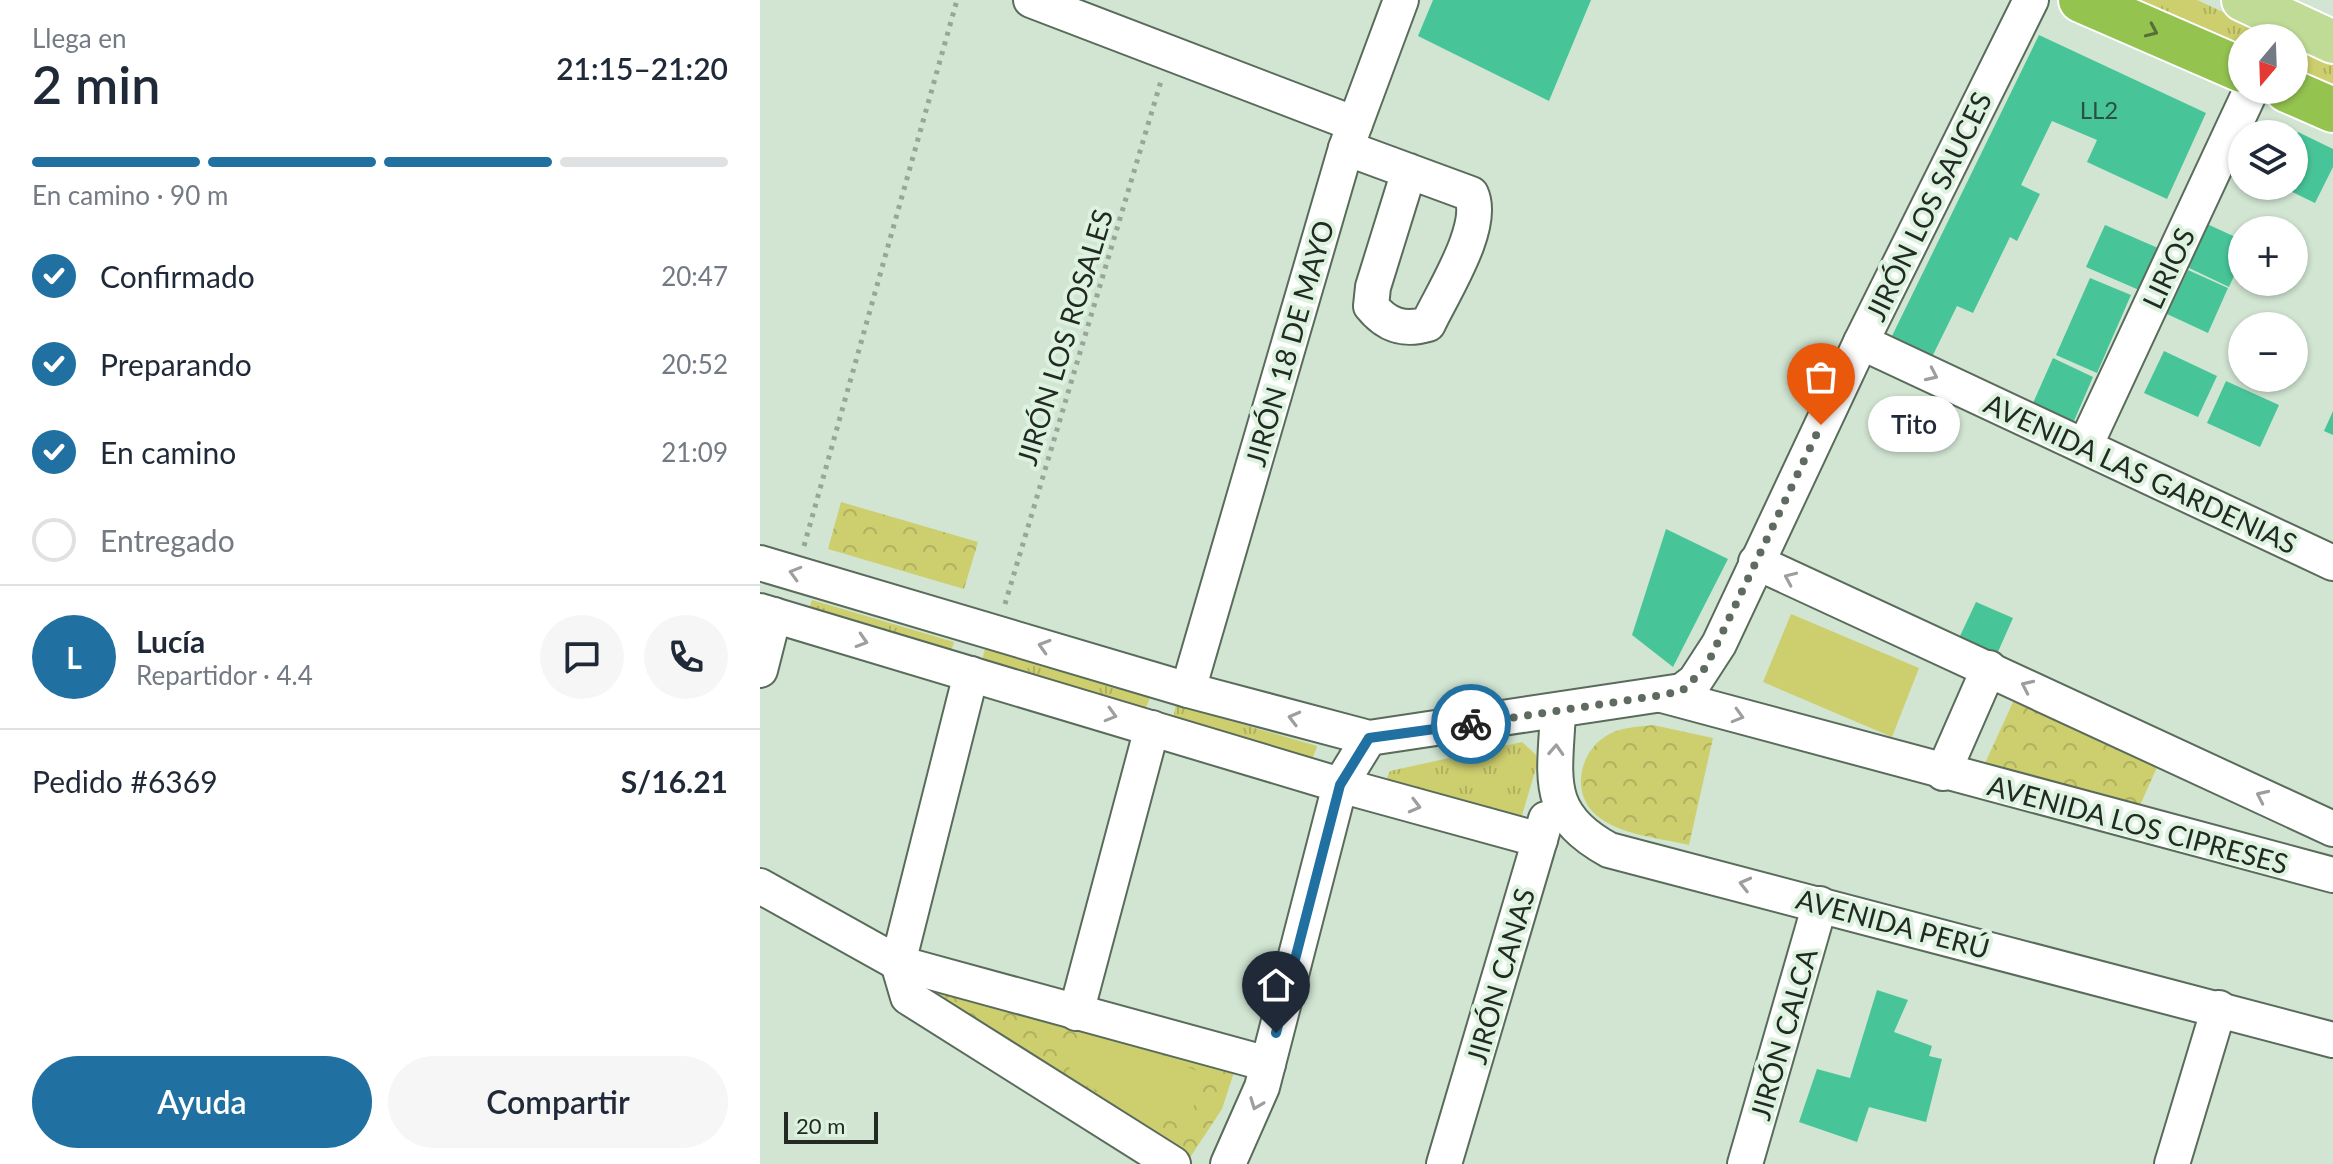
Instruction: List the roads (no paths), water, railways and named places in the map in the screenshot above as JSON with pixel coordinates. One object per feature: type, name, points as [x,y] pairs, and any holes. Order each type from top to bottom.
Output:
[{"type":"highway","points":[[2081,0],[2228,64]]},
{"type":"highway","points":[[2308,99],[2333,110]]},
{"type":"main road","points":[[2243,0],[2333,42]]},
{"type":"street","points":[[1031,0],[1169,53],[1350,136],[1409,171]]},
{"type":"street","name":"JIRÓN 18 DE MAYO","points":[[1188,690],[1350,136],[1401,0]]},
{"type":"street","name":"JIRÓN LOS SAUCES","points":[[1662,695],[1682,691],[1706,667],[1861,342],[2031,0]]},
{"type":"street","name":"LIRIOS","points":[[2085,446],[2244,104]]},
{"type":"street","name":"AVENIDA LAS GARDENIAS","points":[[1861,342],[2333,563]]},
{"type":"street","name":"AVENIDA LOS CIPRESES","points":[[1756,562],[2333,829]]},
{"type":"street","points":[[760,563],[1188,690],[1369,738],[1662,695]]},
{"type":"street","points":[[760,670],[767,613],[1340,785],[1540,840]]},
{"type":"street","points":[[1943,773],[1989,668]]},
{"type":"street","points":[[971,674],[898,963],[908,997],[1173,1164]]},
{"type":"street","name":"AVENIDA LOS CIPRESES","points":[[1662,695],[1943,773],[2333,875]]},
{"type":"street","name":"AVENIDA PERÚ","points":[[1558,712],[1554,788],[1569,821],[1584,836],[1609,850],[2333,1040]]},
{"type":"street","points":[[1076,1013],[1152,728]]},
{"type":"street","points":[[1228,1164],[1251,1116],[1268,1064],[1340,785],[1369,738]]},
{"type":"street","name":"JIRÓN CANAS","points":[[1444,1164],[1554,788]]},
{"type":"street","points":[[760,886],[898,963],[1268,1064]]},
{"type":"street","name":"JIRÓN CALCA","points":[[1745,1164],[1820,904]]},
{"type":"street","points":[[2172,1164],[2219,1008]]},
{"type":"place","name":"Tito","points":[[1821,425]]}]
